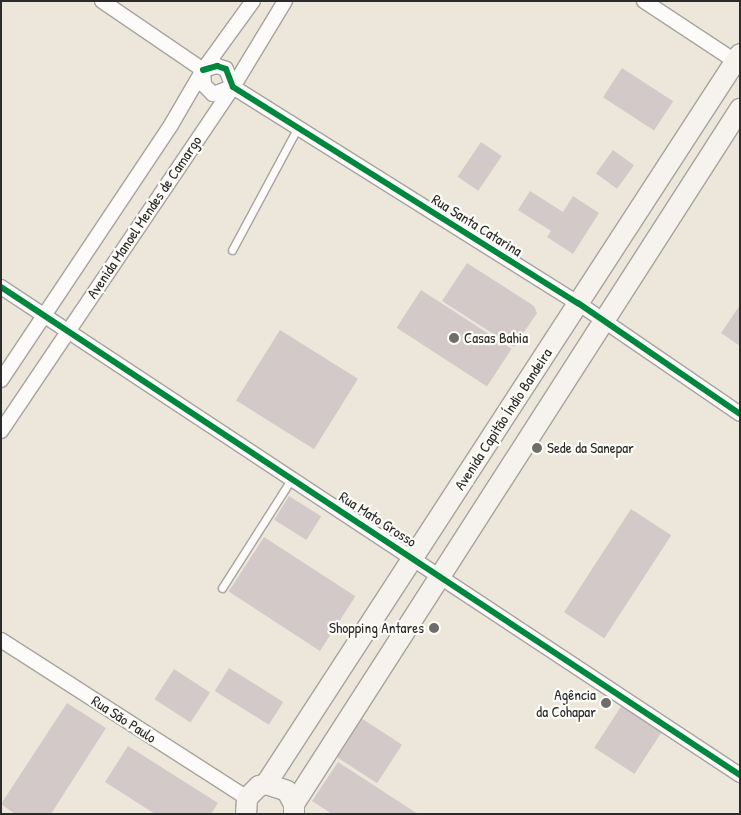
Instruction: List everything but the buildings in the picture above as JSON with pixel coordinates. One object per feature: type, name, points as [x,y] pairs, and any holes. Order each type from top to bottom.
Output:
[{"type":"main road","name":"Avenida Capitão Índio Bandeira","points":[[247,806],[258,786],[266,784],[738,59]]},
{"type":"main road","name":"Avenida Capitão Índio Bandeira","points":[[294,809],[440,574],[740,109]]},
{"type":"main road","points":[[266,784],[287,791],[294,809]]},
{"type":"street","points":[[102,1],[203,70],[204,85],[213,94],[233,86]]},
{"type":"street","name":"Avenida Manoel Mendes de Camargo","points":[[1,380],[42,315],[154,152],[203,70],[253,1]]},
{"type":"street","name":"Avenida Manoel Mendes de Camargo","points":[[1,431],[66,331],[233,86],[285,1]]},
{"type":"street","points":[[644,1],[738,59]]},
{"type":"street","name":"Rua Santa Catarina","points":[[203,70],[217,66],[226,69],[233,86],[578,303],[740,414]]},
{"type":"street","name":"Rua Mato Grosso","points":[[1,287],[440,574],[740,775]]},
{"type":"street","name":"Rua São Paulo","points":[[1,640],[247,806]]},
{"type":"lane","points":[[232,250],[298,127]]},
{"type":"lane","points":[[222,588],[292,478]]},
{"type":"cycle path","points":[[203,70],[217,66],[226,69],[233,87],[578,303],[740,414]]},
{"type":"cycle path","points":[[1,287],[740,775]]},
{"type":"place","name":"Casas Bahia","points":[[454,338]]},
{"type":"place","name":"Sede da Sanepar","points":[[537,448]]},
{"type":"place","name":"Shopping Antares","points":[[434,628]]},
{"type":"place","name":"Agência da Cohapar","points":[[606,703]]}]
